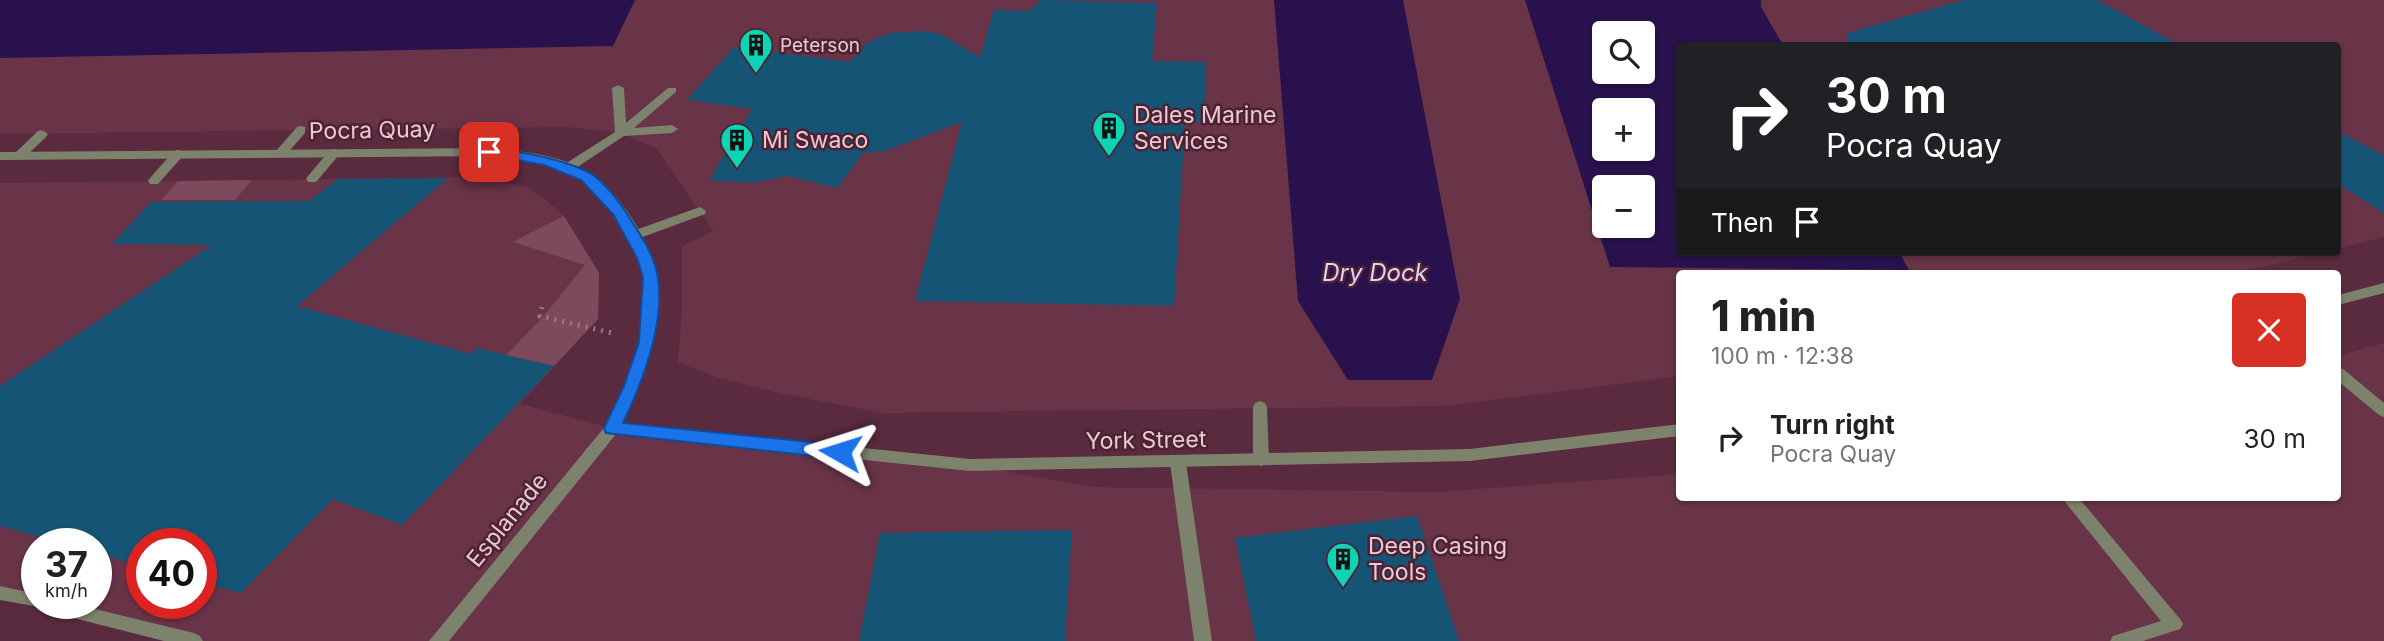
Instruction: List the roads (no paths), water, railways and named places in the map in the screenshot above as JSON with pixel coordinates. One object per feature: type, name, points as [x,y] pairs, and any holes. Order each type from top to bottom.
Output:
[{"type":"street","points":[[618,88],[621,133]]},
{"type":"street","points":[[569,167],[621,133],[672,90]]},
{"type":"street","points":[[280,154],[301,130]]},
{"type":"street","points":[[621,133],[672,130]]},
{"type":"street","points":[[19,156],[42,134]]},
{"type":"street","name":"Pocra Quay","points":[[0,156],[489,152],[521,155],[569,167],[601,189],[635,235],[650,277],[647,342],[633,386],[612,428]]},
{"type":"street","points":[[312,179],[334,153]]},
{"type":"street","points":[[154,181],[178,155]]},
{"type":"street","points":[[635,235],[699,211]]},
{"type":"street","points":[[2341,299],[2384,288]]},
{"type":"street","points":[[2341,375],[2384,411]]},
{"type":"street","points":[[1260,407],[1261,460]]},
{"type":"street","name":"York Street","points":[[612,428],[970,465],[1178,463],[1470,455],[1676,430]]},
{"type":"street","name":"Esplanade","points":[[438,641],[612,428]]},
{"type":"street","points":[[1178,463],[1203,641]]},
{"type":"street","points":[[2072,501],[2174,624],[2119,641]]},
{"type":"street","points":[[0,593],[21,598]]},
{"type":"street","points":[[106,619],[194,641]]},
{"type":"water","points":[[0,0],[635,0],[613,46],[0,58]]},
{"type":"water","name":"Dry Dock","points":[[1274,0],[1403,0],[1460,299],[1432,380],[1348,380],[1298,301]]},
{"type":"water","points":[[1525,0],[1761,0],[1761,7],[1781,42],[1676,42],[1676,256],[1901,256],[1909,270],[1610,267],[1601,238],[1655,238],[1655,175],[1592,175],[1592,210]]},
{"type":"place","name":"Peterson","points":[[756,75]]},
{"type":"place","name":"Dales Marine Services","points":[[1109,158]]},
{"type":"place","name":"Mi Swaco","points":[[737,170]]},
{"type":"place","name":"Deep Casing Tools","points":[[1343,589]]}]
